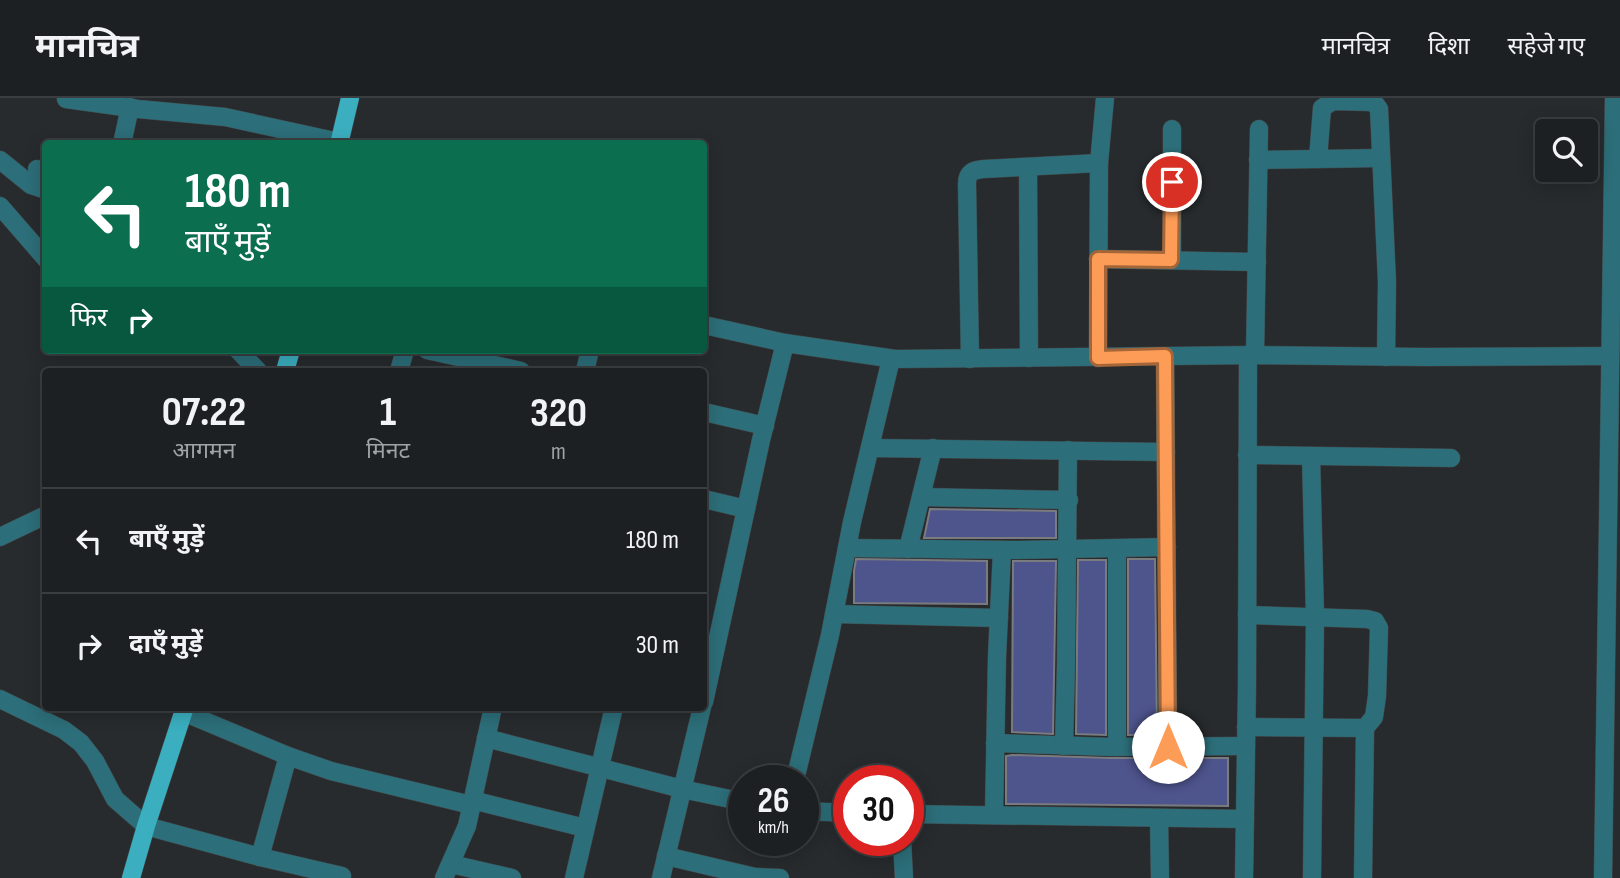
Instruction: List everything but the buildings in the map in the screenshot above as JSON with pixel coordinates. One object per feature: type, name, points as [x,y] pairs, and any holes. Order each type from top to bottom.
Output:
[{"type":"main road","points":[[340,140],[351,98]]},
{"type":"main road","points":[[131,878],[184,711]]},
{"type":"street","points":[[1098,358],[1099,163],[1105,98]]},
{"type":"street","points":[[1603,878],[1613,605],[1610,356],[1614,98]]},
{"type":"street","points":[[66,99],[225,117],[326,140]]},
{"type":"street","points":[[1318,159],[1322,108],[1333,101],[1371,102],[1376,105],[1379,109],[1387,282],[1386,357]]},
{"type":"street","points":[[123,140],[130,107]]},
{"type":"street","points":[[1171,260],[1172,129]]},
{"type":"street","points":[[1244,878],[1247,455],[1257,262],[1259,129]]},
{"type":"street","points":[[1258,160],[1381,158]]},
{"type":"street","points":[[0,160],[32,185],[42,189]]},
{"type":"street","points":[[970,359],[969,174],[974,170],[1099,163]]},
{"type":"street","points":[[1028,167],[1029,358]]},
{"type":"street","points":[[0,206],[42,255]]},
{"type":"street","points":[[1098,259],[1257,262]]},
{"type":"street","points":[[707,326],[785,343],[891,359],[1251,355],[1610,356]]},
{"type":"street","points":[[707,686],[785,343]]},
{"type":"street","points":[[242,354],[255,368]]},
{"type":"street","points":[[445,354],[508,368]]},
{"type":"street","points":[[1165,356],[1168,747]]},
{"type":"street","points":[[799,765],[891,359]]},
{"type":"street","points":[[707,413],[765,426]]},
{"type":"street","points":[[870,448],[1166,452]]},
{"type":"street","points":[[908,549],[933,448]]},
{"type":"street","points":[[1064,746],[1068,450]]},
{"type":"street","points":[[1247,455],[1451,458]]},
{"type":"street","points":[[1311,456],[1314,617],[1312,878]]},
{"type":"street","points":[[921,497],[1069,500]]},
{"type":"street","points":[[707,500],[746,509]]},
{"type":"street","points":[[0,537],[42,517]]},
{"type":"street","points":[[847,548],[1067,550],[1167,547]]},
{"type":"street","points":[[1117,549],[1117,747]]},
{"type":"street","points":[[994,815],[1002,550]]},
{"type":"street","points":[[834,614],[999,618]]},
{"type":"street","points":[[1247,615],[1367,619],[1375,621],[1379,628],[1377,696],[1374,717],[1365,728],[1363,878]]},
{"type":"street","points":[[0,699],[64,730],[81,743],[95,761],[115,799],[146,826],[342,876]]},
{"type":"street","points":[[186,711],[288,756],[331,771],[584,828]]},
{"type":"street","points":[[492,711],[467,826],[447,871],[512,878]]},
{"type":"street","points":[[573,878],[613,711]]},
{"type":"street","points":[[660,878],[701,711]]},
{"type":"street","points":[[1246,727],[1365,728]]},
{"type":"street","points":[[486,738],[728,799]]},
{"type":"street","points":[[995,743],[1117,747],[1246,746]]},
{"type":"street","points":[[260,857],[288,756]]},
{"type":"street","points":[[924,814],[1245,819]]},
{"type":"street","points":[[1159,818],[1160,878]]},
{"type":"street","points":[[666,856],[755,877],[780,878]]},
{"type":"street","points":[[903,856],[904,878]]},
{"type":"route","points":[[1168,747],[1165,356],[1098,358],[1098,259],[1171,260],[1172,182]]}]
